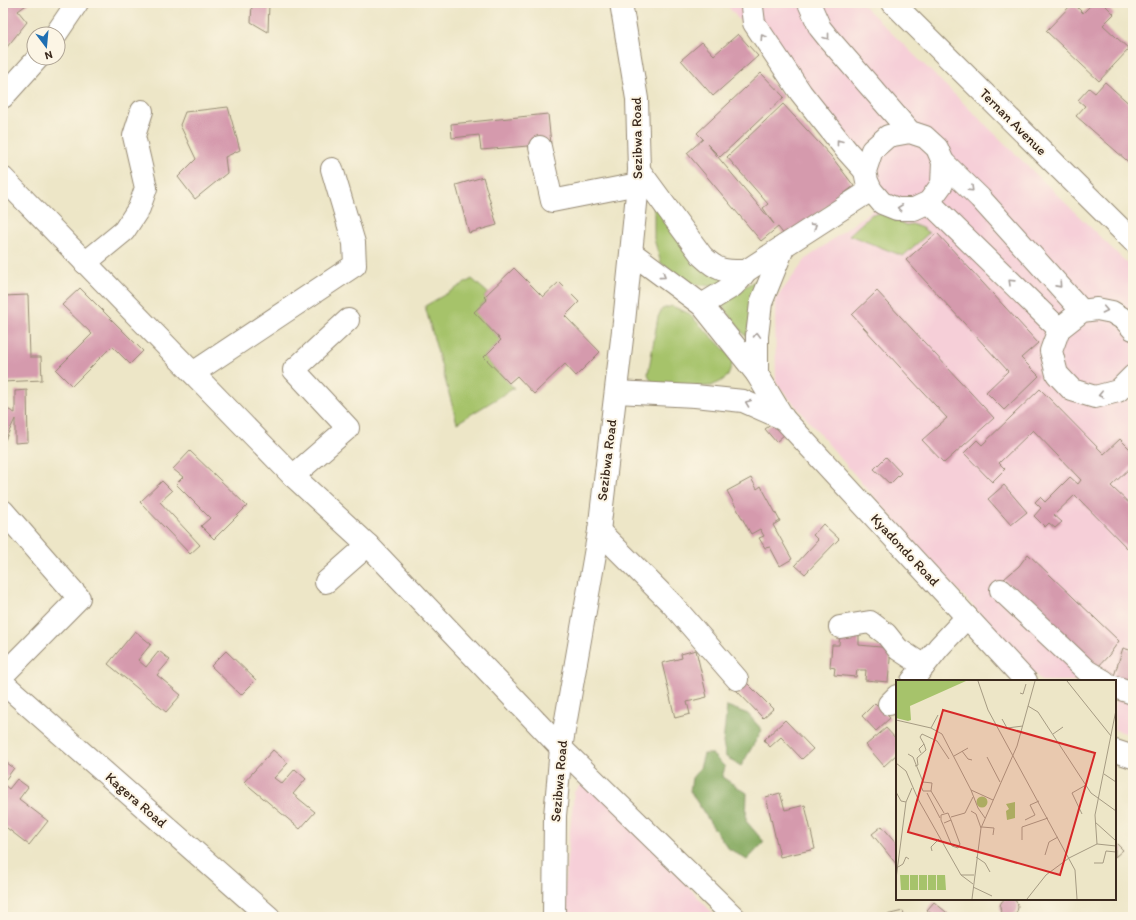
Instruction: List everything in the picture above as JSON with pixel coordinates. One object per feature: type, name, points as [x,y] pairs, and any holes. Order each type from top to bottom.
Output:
[{"type":"street","points":[[61,26],[77,3]]},
{"type":"street","name":"Sezibwa Road","points":[[554,917],[555,816],[561,748],[599,531],[632,253],[639,177],[637,99],[621,3]]},
{"type":"street","points":[[753,3],[754,23],[801,92],[847,151],[882,202],[897,209],[914,209],[929,202],[942,184],[943,162]]},
{"type":"street","points":[[809,3],[820,28],[910,132]]},
{"type":"street","name":"Ternan Avenue","points":[[906,7],[1133,240]]},
{"type":"street","points":[[3,97],[31,66]]},
{"type":"street","points":[[85,262],[124,231],[138,208],[146,188],[134,136],[142,111]]},
{"type":"street","points":[[702,305],[733,286],[746,271],[784,246],[868,181],[872,150],[877,145],[888,136],[910,132],[925,137],[932,142],[937,148],[943,162],[980,198],[1082,311]]},
{"type":"street","points":[[540,147],[552,201],[639,177],[702,256],[713,266],[725,271],[746,271]]},
{"type":"street","points":[[193,373],[355,265],[354,244],[332,169]]},
{"type":"street","points":[[3,178],[293,476],[368,545],[561,748],[734,917]]},
{"type":"street","points":[[929,202],[1059,329]]},
{"type":"street","points":[[757,374],[757,336],[761,303],[784,246]]},
{"type":"street","name":"Kyadondo Road","points":[[632,253],[702,305],[757,374],[784,419],[1025,680]]},
{"type":"street","points":[[1133,330],[1125,320],[1112,312],[1098,308],[1082,311],[1059,329],[1052,351],[1056,374],[1072,390],[1095,397],[1118,391],[1133,376]]},
{"type":"street","points":[[293,476],[348,428],[294,370],[348,320]]},
{"type":"street","name":"Kyadondo Road","points":[[616,392],[695,396],[743,401],[784,419]]},
{"type":"street","points":[[3,511],[79,598],[3,675]]},
{"type":"street","points":[[599,531],[672,604],[737,679]]},
{"type":"street","points":[[326,582],[368,545]]},
{"type":"street","points":[[1001,590],[1087,671],[1102,680]]},
{"type":"street","points":[[840,627],[870,622],[886,634],[918,674],[939,647],[967,617]]},
{"type":"street","name":"Kagera Road","points":[[3,683],[268,917]]},
{"type":"street","points":[[1116,687],[1133,693]]},
{"type":"street","points":[[1116,751],[1133,757]]},
{"type":"shaded area","points":[[725,3],[861,3],[1133,269],[1133,735],[1116,730],[1116,680],[1040,680],[873,496],[776,383],[775,300],[806,259],[875,208],[863,168]]},
{"type":"shaded area","points":[[589,783],[612,803],[716,917],[563,917],[563,897],[574,792],[580,786]]},
{"type":"green space","points":[[654,205],[735,279],[719,287],[689,284],[661,263],[654,239]]},
{"type":"green space","points":[[884,213],[906,225],[912,224],[929,233],[903,256],[849,235],[872,214]]},
{"type":"green space","points":[[769,272],[754,304],[746,337],[719,301]]},
{"type":"green space","points":[[472,279],[488,293],[484,297],[487,300],[474,312],[501,340],[484,357],[514,388],[457,423],[425,306]]},
{"type":"green space","points":[[672,306],[688,313],[728,353],[733,361],[728,376],[720,382],[711,386],[661,388],[652,383],[648,374],[658,317],[662,309]]},
{"type":"green space","points":[[727,706],[748,714],[762,730],[741,766],[726,757],[723,743]]},
{"type":"green space","points":[[704,754],[712,754],[725,767],[722,777],[747,793],[746,821],[764,842],[747,860],[728,848],[690,791],[692,778],[700,768]]},
{"type":"building","points":[[3,3],[29,3],[18,11],[27,22],[3,52]]},
{"type":"building","points":[[252,3],[269,3],[268,32],[251,22]]},
{"type":"building","points":[[1073,3],[1083,13],[1093,3],[1103,3],[1114,14],[1103,25],[1129,49],[1099,81],[1046,31]]},
{"type":"building","points":[[738,34],[758,56],[713,96],[681,60],[702,42],[714,55]]},
{"type":"building","points":[[761,73],[784,97],[720,157],[707,144],[774,224],[763,208],[768,204],[727,157],[783,104],[831,156],[854,186],[786,237],[778,227],[761,241],[687,153],[703,139],[697,133]]},
{"type":"building","points":[[1105,82],[1133,107],[1133,166],[1076,116],[1085,106],[1078,100],[1089,88],[1095,93]]},
{"type":"building","points":[[228,107],[240,150],[225,157],[227,173],[195,199],[178,177],[196,159],[180,125],[185,112]]},
{"type":"building","points":[[548,114],[551,144],[481,150],[479,135],[452,138],[451,124]]},
{"type":"building","points":[[483,177],[497,225],[469,233],[456,185]]},
{"type":"building","points":[[937,233],[1038,343],[1021,358],[1039,376],[1004,410],[986,392],[1008,371],[906,260]]},
{"type":"building","points":[[514,268],[543,297],[559,282],[579,302],[565,316],[600,352],[576,376],[565,364],[534,394],[517,376],[509,383],[484,357],[501,340],[474,312],[487,300],[484,297]]},
{"type":"building","points":[[80,288],[143,351],[130,364],[112,346],[72,386],[56,370],[92,334],[62,305]]},
{"type":"building","points":[[877,291],[994,418],[944,463],[922,440],[947,418],[852,315]]},
{"type":"building","points":[[28,295],[30,357],[41,357],[42,380],[3,382],[3,296]]},
{"type":"building","points":[[1040,389],[1104,454],[1120,439],[1133,452],[1133,465],[1111,486],[1133,507],[1133,554],[1075,495],[1054,515],[1062,522],[1055,528],[1049,523],[1045,527],[1034,516],[1041,508],[1035,502],[1040,497],[1045,502],[1070,477],[1078,484],[1081,480],[1033,430],[999,463],[1005,469],[992,482],[964,453],[977,440],[982,445]]},
{"type":"building","points":[[27,390],[28,442],[15,443],[15,419],[5,440],[3,439],[3,407],[15,413],[15,391]]},
{"type":"building","points":[[775,422],[785,434],[776,442],[765,429]]},
{"type":"building","points":[[190,451],[247,506],[214,539],[201,526],[210,518],[176,484],[183,477],[173,469]]},
{"type":"building","points":[[886,457],[901,473],[890,484],[874,469]]},
{"type":"building","points":[[751,478],[757,489],[761,486],[780,521],[773,525],[792,559],[780,566],[770,547],[765,548],[759,538],[764,536],[760,529],[751,534],[727,491]]},
{"type":"building","points":[[162,481],[172,491],[160,502],[200,545],[190,554],[140,502]]},
{"type":"building","points":[[1004,485],[1027,512],[1011,525],[988,499]]},
{"type":"building","points":[[823,524],[839,539],[805,574],[795,565],[818,540],[813,535]]},
{"type":"building","points":[[1028,554],[1119,641],[1097,668],[1004,579],[1019,566]]},
{"type":"building","points":[[135,631],[151,644],[138,660],[146,667],[159,651],[170,660],[157,675],[181,695],[166,712],[108,664]]},
{"type":"building","points":[[840,632],[859,634],[859,645],[891,648],[888,682],[865,680],[866,670],[857,670],[856,677],[834,675],[835,668],[830,667],[832,645],[839,645]]},
{"type":"building","points":[[1123,648],[1133,651],[1133,685],[1113,679]]},
{"type":"building","points":[[696,650],[707,697],[687,702],[690,714],[675,718],[662,663],[682,658],[681,654]]},
{"type":"building","points":[[226,651],[256,680],[241,695],[211,666]]},
{"type":"building","points":[[744,680],[773,709],[763,718],[735,689]]},
{"type":"building","points":[[875,703],[890,718],[876,731],[862,716]]},
{"type":"building","points":[[785,720],[813,749],[802,759],[781,737],[770,747],[764,740]]},
{"type":"building","points":[[886,728],[896,739],[896,755],[884,766],[866,745]]},
{"type":"building","points":[[273,750],[288,763],[274,778],[282,784],[295,769],[306,779],[293,794],[315,812],[300,829],[244,782]]},
{"type":"building","points":[[3,760],[14,768],[3,783]]},
{"type":"building","points":[[17,779],[28,787],[19,799],[48,821],[29,845],[3,825],[3,784],[9,789]]},
{"type":"building","points":[[780,793],[785,810],[805,805],[815,849],[780,857],[766,797]]},
{"type":"building","points":[[882,826],[896,843],[896,864],[872,834]]},
{"type":"building","points":[[1116,843],[1123,850],[1116,856]]},
{"type":"building","points":[[1004,900],[1014,900],[1018,907],[1015,913],[1009,916],[1003,913],[1000,907]]},
{"type":"building","points":[[934,902],[952,917],[935,917],[927,910]]},
{"type":"building","points":[[903,911],[905,917],[882,917],[882,916]]}]
